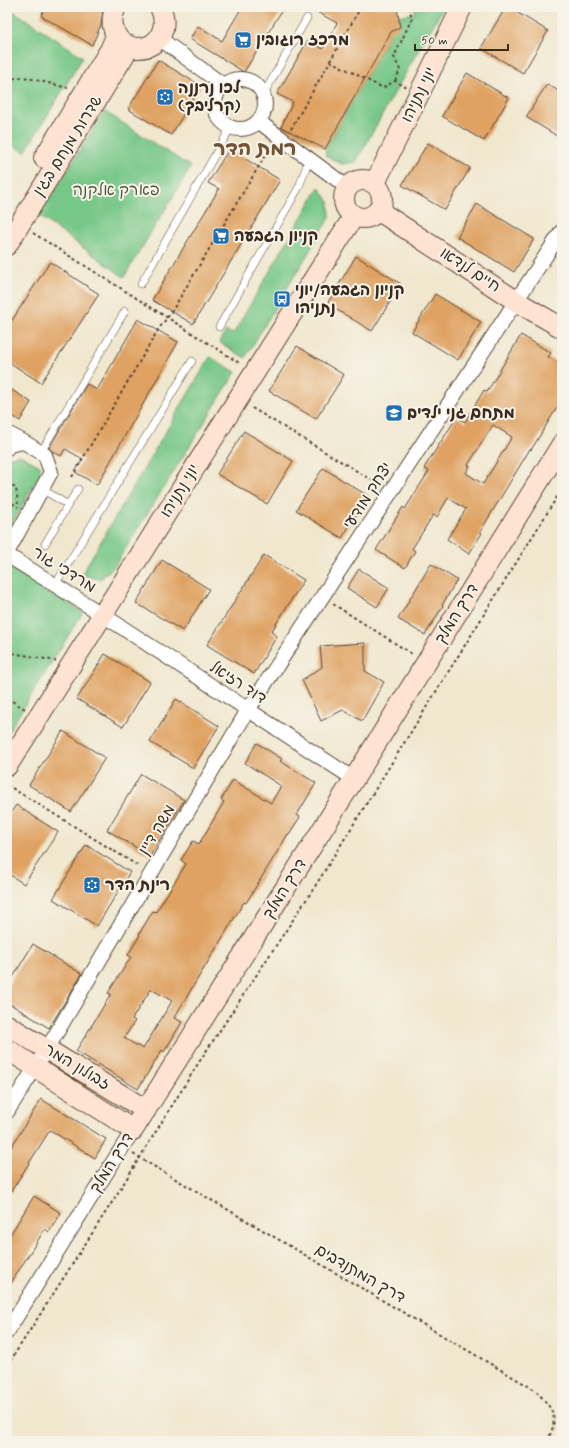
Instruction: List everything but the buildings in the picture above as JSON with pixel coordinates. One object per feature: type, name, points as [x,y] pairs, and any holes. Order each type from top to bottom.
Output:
[{"type":"street","points":[[116,7],[113,13],[113,28],[123,41],[138,48],[153,43],[159,38],[163,30],[164,22],[160,7]]},
{"type":"street","name":"יוני נתניהו","points":[[375,183],[462,7]]},
{"type":"street","points":[[159,38],[223,85]]},
{"type":"street","name":"שדרות מנחם בגין","points":[[7,245],[13,222],[85,92],[110,50],[123,41]]},
{"type":"street","name":"שדרות מנחם בגין","points":[[13,222],[123,41]]},
{"type":"street","points":[[238,79],[246,80],[259,88],[263,95],[265,109],[258,121],[252,126],[245,128],[238,129],[224,123],[218,116],[215,108],[215,100],[218,92],[223,85],[230,81],[238,79]]},
{"type":"street","points":[[258,121],[347,187]]},
{"type":"street","points":[[362,179],[375,183],[381,191],[383,198],[382,205],[379,210],[374,215],[368,217],[361,218],[354,216],[349,212],[344,200],[347,187],[362,179]]},
{"type":"street","name":"חיים לנדאו","points":[[379,210],[516,300],[562,328]]},
{"type":"street","name":"יוני נתניהו","points":[[7,766],[73,664],[237,399],[354,216]]},
{"type":"street","name":"יצחק מודעי","points":[[248,710],[562,231]]},
{"type":"street","name":"מרדכי גור","points":[[7,433],[45,455],[52,472],[42,489],[23,510],[7,554],[103,615]]},
{"type":"street","points":[[7,448],[9,445],[24,442]]},
{"type":"street","name":"דרך המלך","points":[[7,1332],[562,444]]},
{"type":"street","name":"דוד רזיאל","points":[[103,615],[354,779]]},
{"type":"street","name":"משה דיין","points":[[7,1112],[47,1049],[248,710]]},
{"type":"street","name":"זבולון המר","points":[[7,1025],[146,1110]]},
{"type":"street","name":"זבולון המר","points":[[7,1049],[132,1130]]},
{"type":"lane","points":[[263,95],[307,18]]},
{"type":"lane","points":[[141,284],[231,127]]},
{"type":"lane","points":[[219,327],[299,187],[309,159]]},
{"type":"lane","points":[[40,452],[125,311]]},
{"type":"lane","points":[[55,585],[192,361]]},
{"type":"lane","points":[[42,489],[68,505]]},
{"type":"lane","points":[[45,544],[78,489]]},
{"type":"path","points":[[72,477],[158,330],[330,61],[361,7]]},
{"type":"path","points":[[330,61],[383,88],[395,81],[400,70],[394,57],[412,18],[409,7]]},
{"type":"path","points":[[7,79],[24,77],[85,92]]},
{"type":"path","points":[[395,81],[419,95]]},
{"type":"path","points":[[13,222],[254,372]]},
{"type":"path","points":[[237,399],[391,492]]},
{"type":"path","points":[[7,483],[16,488],[23,510]]},
{"type":"path","points":[[7,1366],[140,1158],[201,1059],[314,888],[562,489]]},
{"type":"path","points":[[7,500],[23,510]]},
{"type":"path","points":[[322,597],[426,663]]},
{"type":"path","points":[[7,652],[73,664]]},
{"type":"path","points":[[7,698],[38,718]]},
{"type":"path","points":[[7,784],[151,874]]},
{"type":"path","name":"דרך המתנדבים","points":[[122,1147],[535,1390],[549,1404],[555,1419],[551,1434],[547,1441]]},
{"type":"green space","points":[[7,7],[83,57],[25,152],[7,142]]},
{"type":"green space","points":[[414,7],[444,7],[356,162],[342,164],[326,156],[325,149],[391,32],[398,16],[415,13]]},
{"type":"green space","name":"פארק אלקנה","points":[[104,111],[191,167],[124,277],[39,216]]},
{"type":"green space","points":[[319,187],[329,202],[330,217],[245,358],[219,342],[226,331],[233,334]]},
{"type":"green space","points":[[210,357],[236,372],[114,567],[100,579],[81,575]]},
{"type":"green space","points":[[20,455],[40,466],[41,471],[9,530],[7,530],[7,463],[10,457]]},
{"type":"green space","points":[[7,565],[83,612],[7,734]]},
{"type":"place","name":"מרכז רוגובין","points":[[243,40]]},
{"type":"place","name":"לכו נרננה (קרליבך)","points":[[165,97]]},
{"type":"place","name":"קניון הגבעה","points":[[221,236]]},
{"type":"place","name":"קניון הגבעה/יוני נתניהו","points":[[282,299]]},
{"type":"place","name":"מתחם גני ילדים","points":[[394,413]]},
{"type":"place","name":"רינת הדר","points":[[92,885]]},
{"type":"district","name":"רמת הדר","points":[[255,149]]}]
